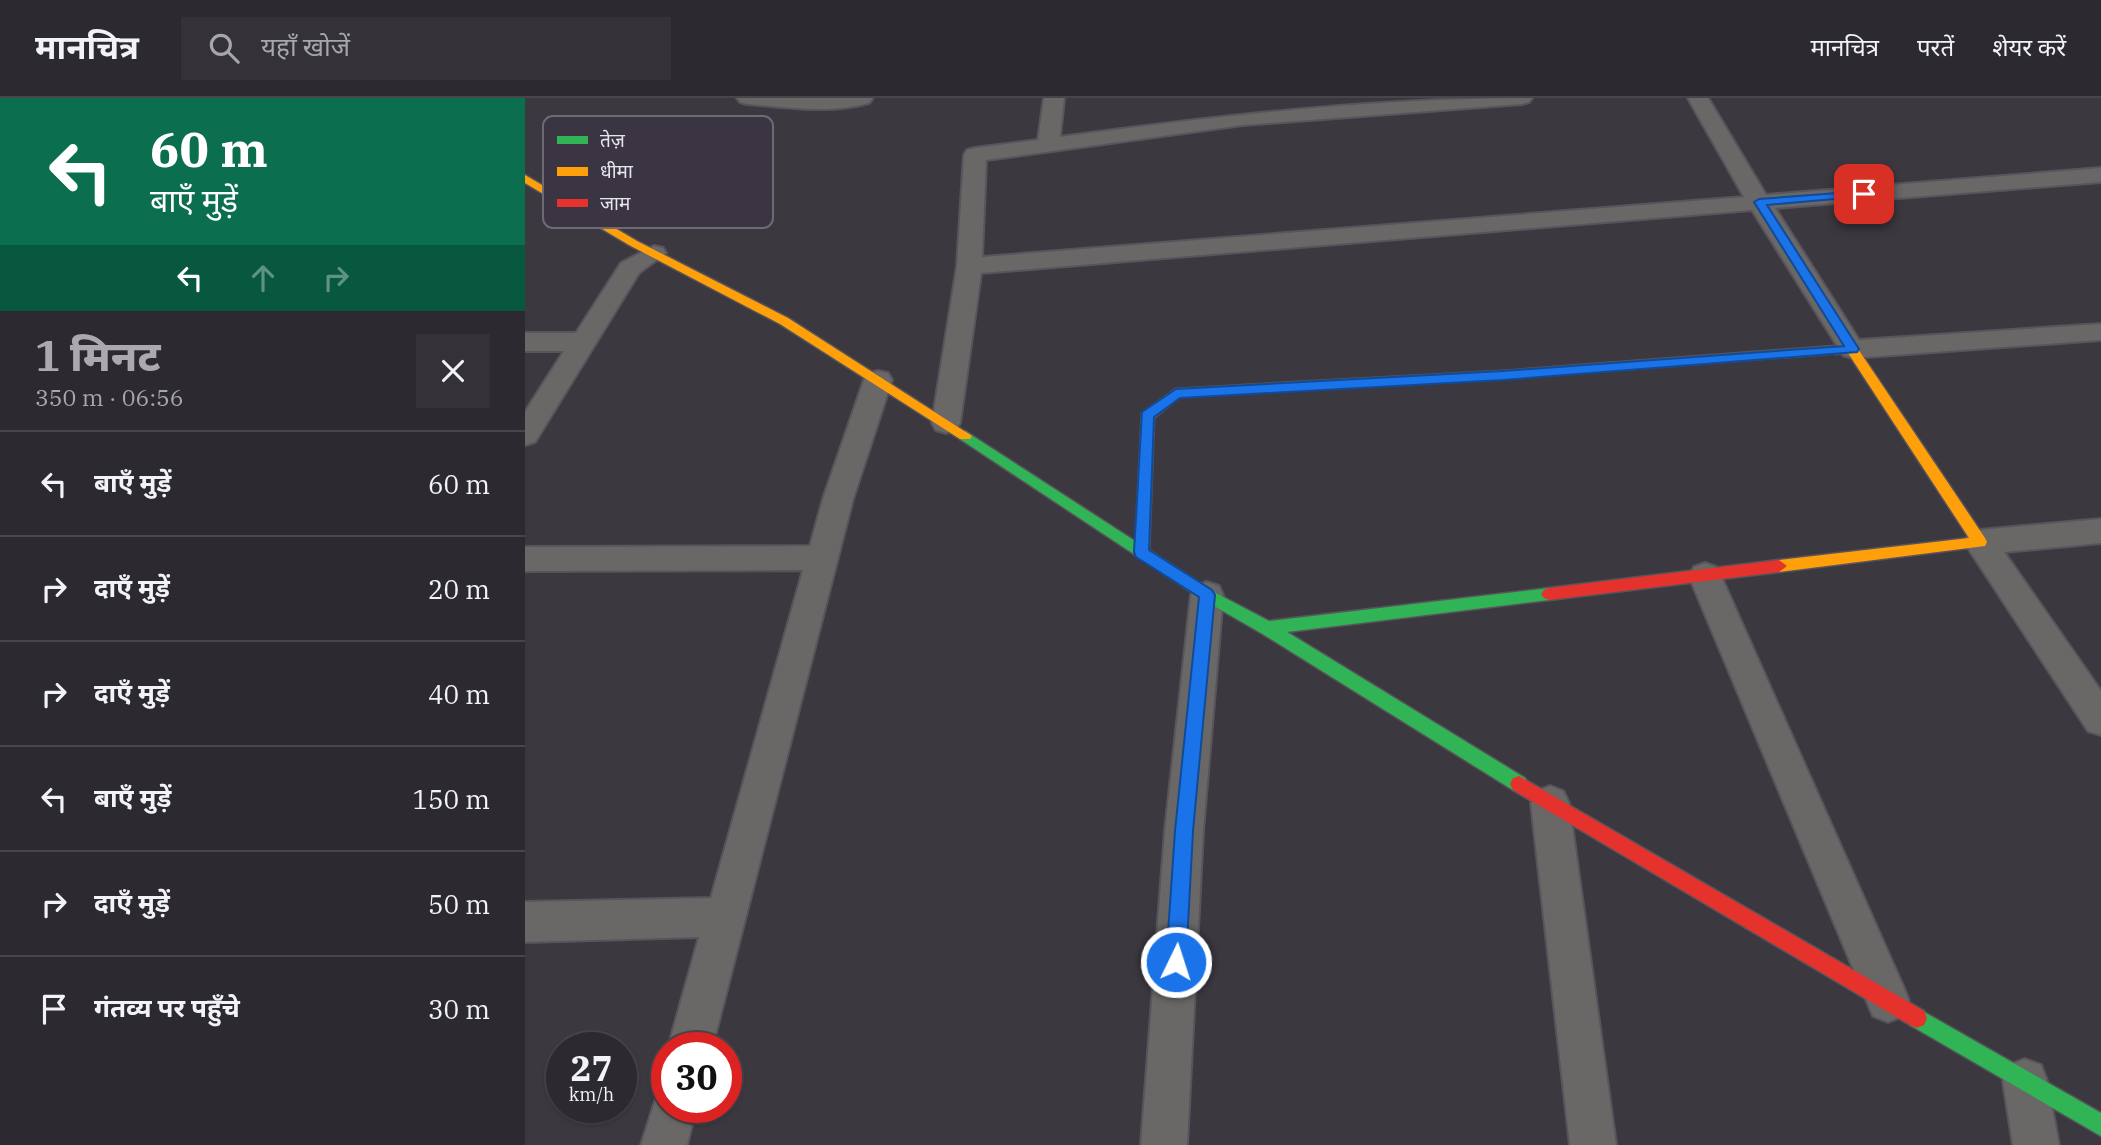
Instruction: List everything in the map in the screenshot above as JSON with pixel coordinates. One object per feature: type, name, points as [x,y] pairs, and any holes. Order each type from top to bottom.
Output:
[{"type":"street","points":[[747,98],[824,104],[862,99]]},
{"type":"street","points":[[1048,144],[1054,98]]},
{"type":"street","points":[[946,423],[969,265],[975,155],[1242,108],[1522,98]]},
{"type":"street","points":[[1698,98],[1759,202],[1852,349],[2101,720]]},
{"type":"street","points":[[969,265],[2101,175]]},
{"type":"street","points":[[525,178],[543,188]]},
{"type":"street","points":[[611,228],[783,321],[946,423],[1207,595],[1267,628],[1550,803],[2101,1125]]},
{"type":"street","points":[[525,435],[630,268],[654,253]]},
{"type":"street","points":[[1142,552],[1147,415],[1176,393],[1503,375],[2101,332]]},
{"type":"street","points":[[525,342],[583,342]]},
{"type":"street","points":[[694,1032],[838,499],[878,380]]},
{"type":"street","points":[[1267,628],[1980,542],[2101,531]]},
{"type":"street","points":[[525,559],[822,558]]},
{"type":"street","points":[[1705,576],[1888,1001]]},
{"type":"street","points":[[1164,1145],[1184,831],[1207,595]]},
{"type":"street","points":[[1550,803],[1593,1145]]},
{"type":"street","points":[[525,922],[726,917]]},
{"type":"street","points":[[2025,1081],[2036,1145]]},
{"type":"street","points":[[664,1145],[670,1123]]},
{"type":"traffic: fast","points":[[1297,386],[1502,375],[1835,350]]},
{"type":"traffic: fast","points":[[965,436],[1207,595],[1267,628],[1519,784]]},
{"type":"traffic: fast","points":[[1267,628],[1549,594]]},
{"type":"traffic: fast","points":[[1917,1018],[2101,1125]]},
{"type":"traffic: slow","points":[[525,178],[543,189]]},
{"type":"traffic: slow","points":[[608,228],[784,321],[965,436]]},
{"type":"traffic: slow","points":[[1779,566],[1980,542],[1852,349],[1835,350]]},
{"type":"traffic: jam","points":[[1142,552],[1147,416],[1176,393],[1297,386]]},
{"type":"traffic: jam","points":[[1549,594],[1779,566]]},
{"type":"traffic: jam","points":[[1519,784],[1917,1018]]},
{"type":"route","points":[[1176,962],[1184,831],[1207,595],[1142,552],[1147,415],[1176,393],[1503,375],[1852,349],[1759,202],[1864,194]]}]
